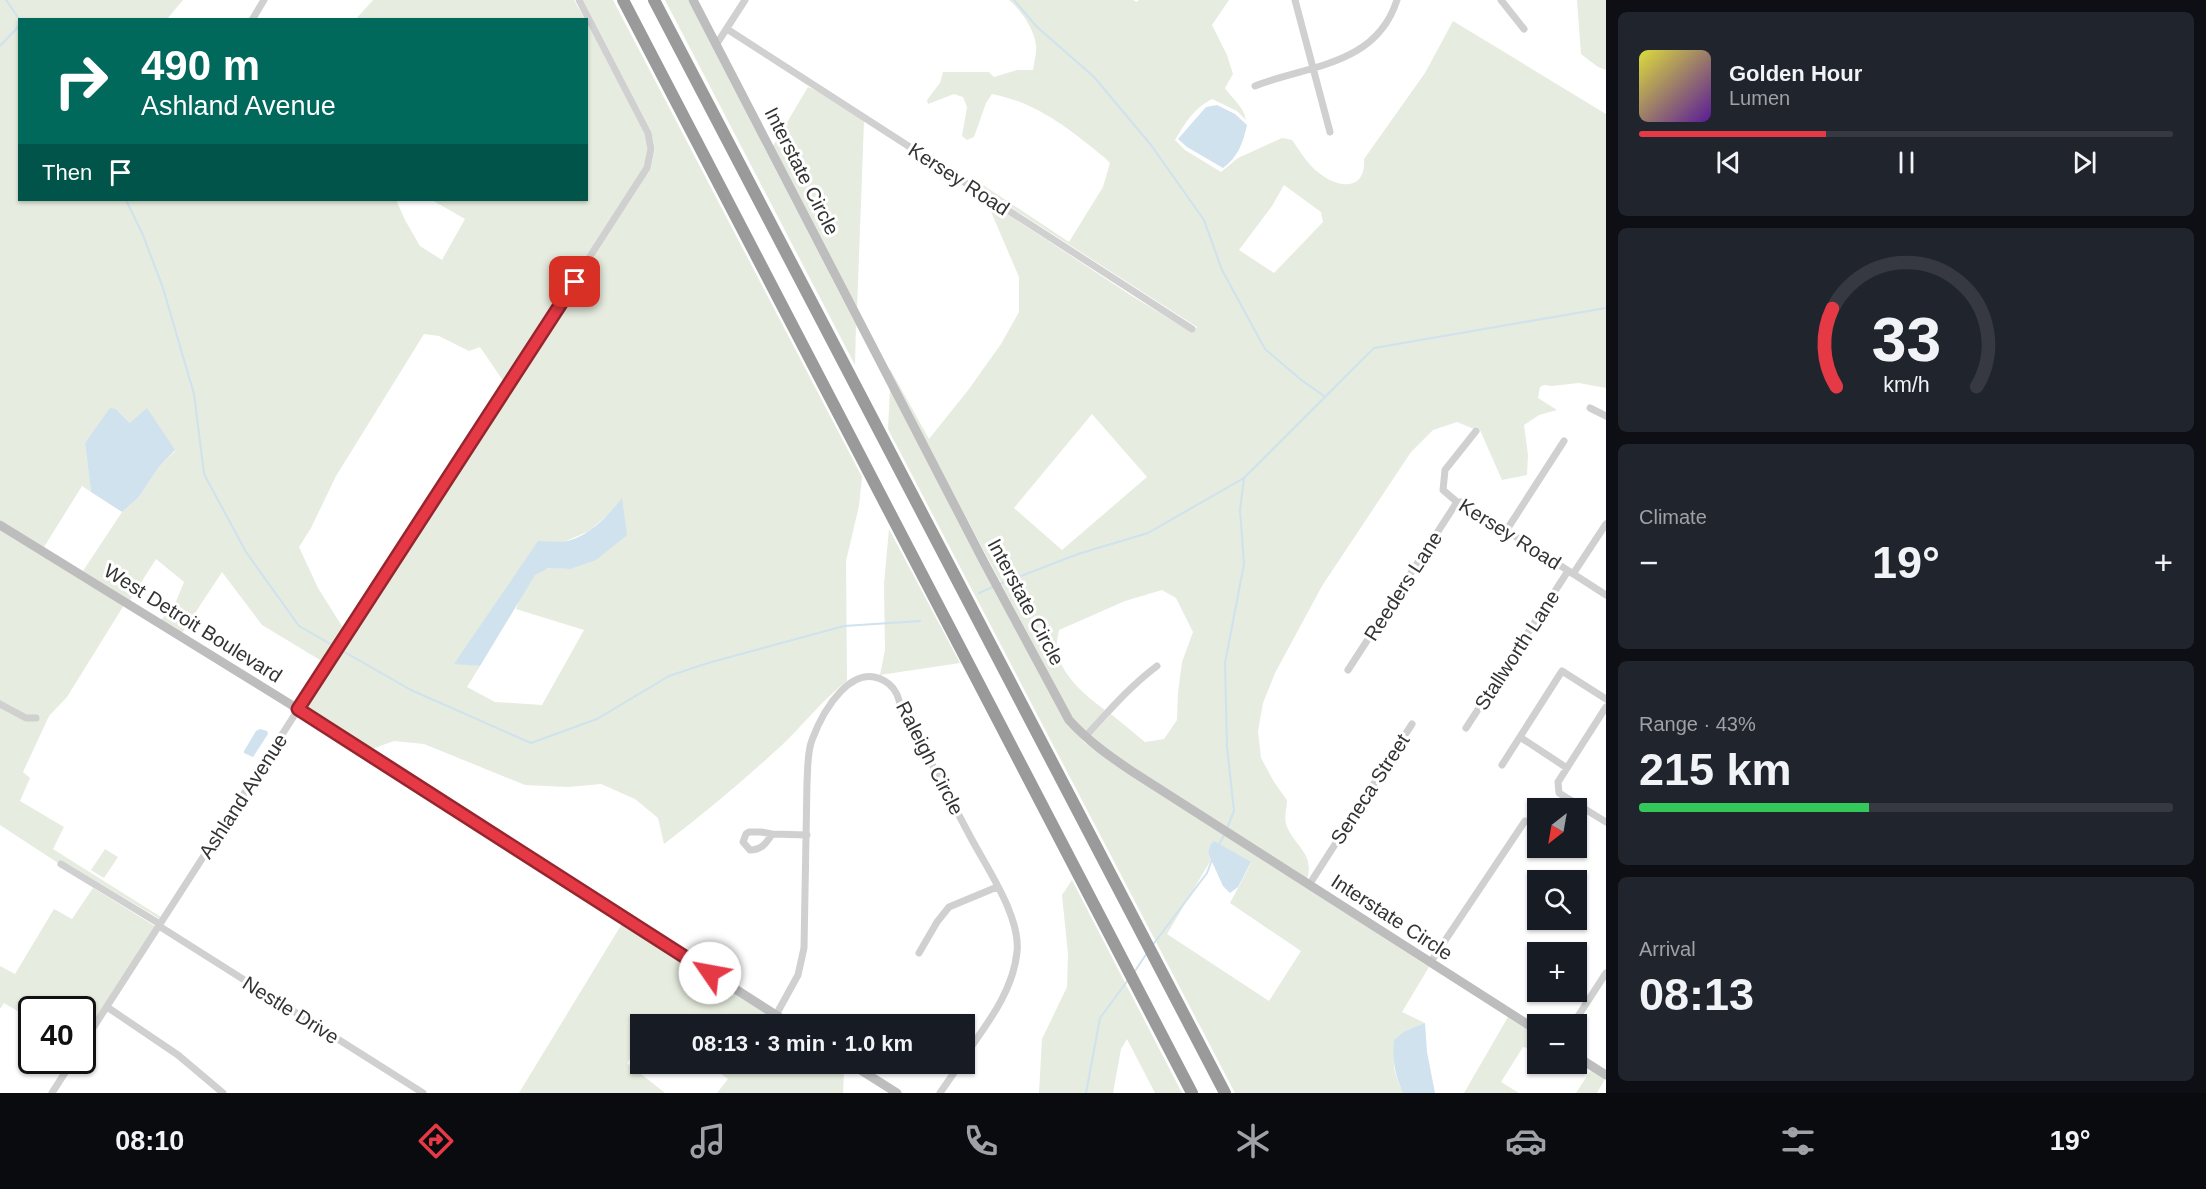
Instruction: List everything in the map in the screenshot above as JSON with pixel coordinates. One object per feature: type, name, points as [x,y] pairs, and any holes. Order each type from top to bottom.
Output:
[{"type":"highway","points":[[623,0],[1192,1093]]},
{"type":"highway","points":[[654,0],[1225,1093]]},
{"type":"street","points":[[253,18],[264,0]]},
{"type":"street","name":"Ashland Avenue","points":[[96,1024],[648,168],[651,152],[648,133],[579,0]]},
{"type":"street","name":"Interstate Circle","points":[[693,0],[1063,710],[1085,737],[1133,772],[1527,1024]]},
{"type":"street","points":[[716,45],[745,0]]},
{"type":"street","points":[[1296,0],[1330,132]]},
{"type":"street","points":[[1255,86],[1341,60],[1365,45],[1388,19],[1397,0]]},
{"type":"street","points":[[1501,0],[1524,29]]},
{"type":"street","name":"Kersey Road","points":[[727,29],[1192,329]]},
{"type":"street","points":[[1590,408],[1606,417]]},
{"type":"street","name":"Kersey Road","points":[[1476,431],[1445,470],[1443,490],[1457,502],[1462,502],[1606,596]]},
{"type":"street","points":[[1506,531],[1564,441]]},
{"type":"street","name":"Reeders Lane","points":[[1348,670],[1457,502]]},
{"type":"street","name":"Stallworth Lane","points":[[1466,728],[1570,572],[1606,524]]},
{"type":"street","name":"West Detroit Boulevard","points":[[0,525],[298,709],[774,1014]]},
{"type":"street","points":[[1085,737],[1133,686],[1157,666]]},
{"type":"street","points":[[1502,765],[1562,671],[1606,699]]},
{"type":"street","name":"Raleigh Circle","points":[[777,1014],[792,987],[802,961],[809,750],[819,723],[837,694],[850,683],[866,677],[880,679],[892,686],[896,692],[904,717],[917,736],[1013,921],[1017,941],[1017,959],[1006,991],[975,1040]]},
{"type":"street","points":[[0,704],[26,718],[36,718]]},
{"type":"street","points":[[1606,707],[1558,782],[1559,793],[1606,822]]},
{"type":"street","name":"Seneca Street","points":[[1309,885],[1412,724]]},
{"type":"street","points":[[1520,737],[1567,768]]},
{"type":"street","points":[[1430,963],[1525,821]]},
{"type":"street","points":[[772,834],[807,834]]},
{"type":"street","name":"Nestle Drive","points":[[61,864],[423,1093]]},
{"type":"street","points":[[919,953],[937,922],[949,907],[997,887]]},
{"type":"street","points":[[1580,1014],[1606,974]]},
{"type":"street","points":[[107,1007],[178,1055],[223,1093]]},
{"type":"street","points":[[1587,1063],[1606,1075]]},
{"type":"street","points":[[52,1093],[64,1074]]},
{"type":"street","points":[[867,1074],[897,1093]]},
{"type":"street","points":[[940,1093],[953,1074]]},
{"type":"shaded area","points":[[0,0],[183,0],[168,18],[18,18],[18,201],[398,201],[420,246],[442,260],[465,219],[434,201],[588,201],[588,25],[645,134],[648,150],[644,167],[467,442],[504,382],[480,347],[469,351],[439,336],[424,334],[336,476],[311,528],[299,547],[318,588],[345,631],[325,663],[262,625],[222,572],[182,633],[161,620],[175,604],[184,582],[156,559],[130,600],[83,571],[122,512],[138,498],[159,467],[175,451],[171,445],[130,423],[116,409],[85,443],[91,492],[82,486],[44,547],[0,520]]},
{"type":"shaded area","points":[[373,0],[574,0],[584,18],[357,18]]},
{"type":"shaded area","points":[[583,0],[613,0],[862,477],[859,506],[846,561],[847,681],[753,771],[664,844],[658,818],[635,799],[601,784],[568,787],[525,785],[424,744],[394,741],[369,750],[303,708],[650,170],[655,149],[651,131]],"holes":[[[622,499],[570,569],[549,568],[537,573],[528,584],[516,609],[584,630],[542,705],[495,702],[467,687],[480,666],[455,663],[564,542],[589,531]]]},
{"type":"shaded area","points":[[665,0],[688,0],[856,325],[855,365]]},
{"type":"shaded area","points":[[1009,0],[1133,0],[1137,2],[1139,0],[1229,0],[1212,25],[1227,55],[1233,74],[1225,88],[1240,106],[1246,120],[1237,111],[1212,99],[1195,111],[1175,140],[1185,150],[1221,172],[1238,158],[1282,138],[1292,140],[1311,166],[1327,178],[1343,184],[1356,182],[1361,177],[1364,159],[1425,73],[1453,21],[1606,114],[1606,388],[1579,383],[1540,387],[1538,398],[1557,410],[1539,415],[1524,425],[1528,455],[1527,475],[1502,480],[1480,430],[1476,426],[1474,429],[1457,422],[1433,430],[1411,452],[1322,586],[1275,673],[1263,703],[1258,731],[1261,758],[1287,800],[1286,824],[1306,856],[1309,870],[1307,880],[1135,769],[1090,737],[1111,714],[1145,742],[1164,739],[1177,720],[1182,662],[1193,632],[1176,598],[1162,590],[1125,601],[1059,630],[1056,651],[1060,662],[1083,692],[1105,710],[1085,732],[1072,717],[890,374],[890,369],[929,439],[1001,344],[1019,312],[1019,277],[986,200],[1132,296],[1193,333],[1197,327],[984,190],[983,185],[1069,242],[1103,187],[1110,163],[1105,158],[1052,118],[1009,98],[992,94],[986,103],[974,137],[967,140],[962,136],[967,107],[963,97],[954,94],[928,104],[927,100],[940,83],[943,72],[989,72],[994,77],[1017,70],[1033,70],[1035,39],[1026,20]],"holes":[[[1284,185],[1321,212],[1323,222],[1274,273],[1239,250],[1272,206]],[[1092,414],[1147,477],[1062,550],[1014,508]]]},
{"type":"shaded area","points":[[1577,0],[1606,0],[1606,70],[1581,54]]},
{"type":"shaded area","points":[[808,87],[864,121],[857,309],[773,146]]},
{"type":"shaded area","points":[[890,389],[1066,722],[1084,742],[1131,775],[1429,967],[1402,1012],[1425,1023],[1405,1031],[1397,1048],[1394,1068],[1403,1093],[1235,1093],[888,429]],"holes":[[[1210,845],[1251,863],[1230,903],[1301,951],[1269,1001],[1167,934],[1211,860],[1208,853]]]},
{"type":"shaded area","points":[[0,529],[124,605],[67,697],[49,716],[23,772],[30,778],[20,801],[64,827],[53,849],[161,917],[160,919],[61,860],[58,863],[0,825]]},
{"type":"shaded area","points":[[889,529],[960,663],[880,675],[885,650],[884,584]]},
{"type":"shaded area","points":[[105,849],[118,857],[104,878],[91,870]]},
{"type":"shaded area","points":[[1072,880],[1182,1093],[1155,1093],[1127,1039],[1121,1049],[1113,1093],[1039,1093],[1042,1039],[1067,987],[1068,954],[1062,895]]},
{"type":"shaded area","points":[[93,888],[155,926],[96,1019],[96,996],[18,996],[18,1011],[4,1003],[0,1009],[0,966],[15,974],[54,909],[72,919]]},
{"type":"shaded area","points":[[623,922],[767,1014],[630,1014],[630,1059],[627,1063],[630,1065],[630,1074],[641,1074],[665,1093],[519,1093]]},
{"type":"shaded area","points":[[1508,1017],[1527,1029],[1527,1048],[1523,1047],[1501,1082],[1519,1093],[1464,1093]]},
{"type":"shaded area","points":[[1591,1070],[1605,1079],[1597,1093],[1576,1093]]},
{"type":"shaded area","points":[[721,1074],[844,1074],[843,1093],[717,1093],[728,1079]]},
{"type":"water","points":[[1217,105],[1235,114],[1247,125],[1239,149],[1233,159],[1223,168],[1187,147],[1178,139],[1206,107]]},
{"type":"water","points":[[110,408],[116,409],[130,423],[147,408],[175,450],[159,467],[138,498],[122,512],[91,492],[85,443]]},
{"type":"water","points":[[622,498],[627,535],[596,560],[570,569],[548,568],[535,575],[480,666],[454,664],[538,541],[561,542],[579,537],[596,526]]},
{"type":"water","points":[[260,729],[267,731],[268,734],[253,757],[244,751],[256,731]]},
{"type":"water","points":[[1214,841],[1251,862],[1238,887],[1230,893],[1223,886],[1208,853]]},
{"type":"water","points":[[1425,1023],[1427,1052],[1435,1093],[1403,1093],[1395,1067],[1394,1040],[1405,1031]]},
{"type":"waterway","points":[[6,0],[19,18]]},
{"type":"waterway","points":[[1014,0],[1036,26],[1094,77],[1151,145],[1204,220],[1222,270],[1265,349],[1324,396]]},
{"type":"waterway","points":[[0,46],[18,27]]},
{"type":"waterway","points":[[126,201],[143,235],[163,288],[194,394],[204,474],[246,552],[299,626],[411,690],[531,743],[597,719],[669,676],[708,663],[844,626],[920,621]]},
{"type":"waterway","points":[[1000,584],[1078,554],[1148,533],[1244,478],[1374,348],[1606,308]]},
{"type":"waterway","points":[[1227,828],[1234,811],[1227,747],[1225,663],[1244,564],[1240,510],[1244,478]]},
{"type":"waterway","points":[[979,593],[995,586]]},
{"type":"waterway","points":[[1218,847],[1225,833]]},
{"type":"waterway","points":[[1152,946],[1207,873],[1212,860]]},
{"type":"waterway","points":[[1135,971],[1147,953]]},
{"type":"waterway","points":[[1086,1093],[1100,1018],[1128,980]]},
{"type":"route","points":[[575,282],[423,513],[298,709],[710,973]]}]
